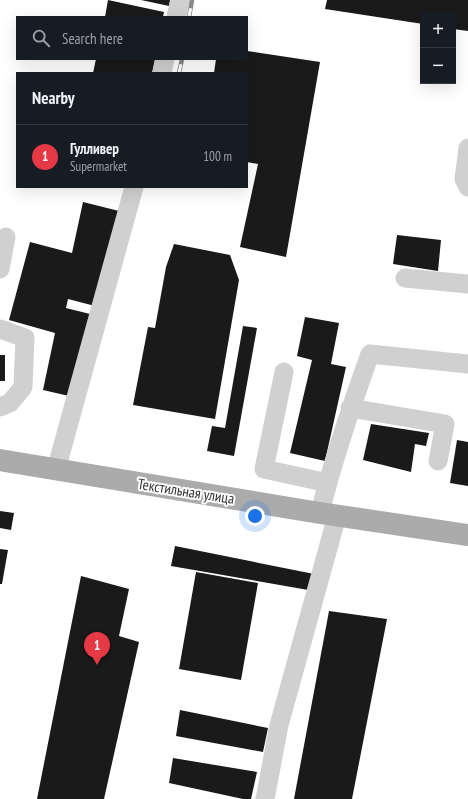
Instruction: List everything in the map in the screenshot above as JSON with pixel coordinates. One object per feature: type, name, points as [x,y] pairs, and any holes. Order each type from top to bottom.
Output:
[{"type":"main road","name":"Текстильная улица","points":[[0,460],[329,514],[468,535]]},
{"type":"lane","points":[[176,16],[180,0]]},
{"type":"lane","points":[[162,72],[165,60]]},
{"type":"lane","points":[[468,148],[464,179],[468,187]]},
{"type":"lane","points":[[56,470],[134,188]]},
{"type":"lane","points":[[0,269],[6,237]]},
{"type":"lane","points":[[405,278],[468,284]]},
{"type":"lane","points":[[0,329],[25,338],[23,387],[10,403],[0,407]]},
{"type":"lane","points":[[265,799],[279,725],[329,514],[328,483],[350,408],[370,354],[468,364]]},
{"type":"lane","points":[[284,372],[264,469],[328,483]]},
{"type":"lane","points":[[350,408],[445,424],[438,461]]},
{"type":"building","points":[[108,0],[164,12],[163,16],[105,16]]},
{"type":"building","points":[[141,0],[170,0],[169,6]]},
{"type":"building","points":[[327,0],[468,0],[468,31],[456,29],[456,12],[420,12],[420,24],[325,9]]},
{"type":"building","points":[[248,51],[320,62],[286,257],[240,247],[258,164],[248,162],[248,72],[214,72],[216,60],[248,60]]},
{"type":"building","points":[[96,60],[155,60],[152,72],[93,72]]},
{"type":"building","points":[[83,202],[119,211],[95,306],[68,299],[66,308],[90,314],[69,396],[43,390],[55,333],[9,320],[30,242],[72,253]]},
{"type":"building","points":[[397,235],[441,240],[438,271],[393,264]]},
{"type":"building","points":[[174,244],[230,255],[239,280],[215,419],[133,405],[148,327],[155,328],[166,267]]},
{"type":"building","points":[[305,317],[339,323],[331,364],[346,367],[325,461],[290,453],[312,360],[297,356]]},
{"type":"building","points":[[243,326],[257,328],[234,456],[207,451],[212,426],[225,428]]},
{"type":"building","points":[[0,355],[5,355],[5,381],[0,381]]},
{"type":"building","points":[[371,424],[429,433],[426,446],[415,444],[411,472],[363,460]]},
{"type":"building","points":[[457,440],[468,442],[468,486],[450,483]]},
{"type":"building","points":[[0,511],[14,513],[11,530],[0,528]]},
{"type":"building","points":[[175,546],[314,574],[314,591],[171,566]]},
{"type":"building","points":[[0,549],[8,550],[2,584],[0,584]]},
{"type":"building","points":[[196,572],[258,583],[241,680],[179,669]]},
{"type":"building","points":[[81,576],[129,589],[119,636],[139,642],[104,799],[37,799]]},
{"type":"building","points":[[329,611],[387,619],[352,799],[294,799]]},
{"type":"building","points":[[180,710],[268,728],[263,752],[176,736]]},
{"type":"building","points":[[173,758],[257,772],[251,799],[243,799],[169,783]]},
{"type":"railway","points":[[189,16],[192,0]]},
{"type":"railway","points":[[179,72],[182,60]]},
{"type":"place","name":"Гулливер","points":[[97,665]]}]
